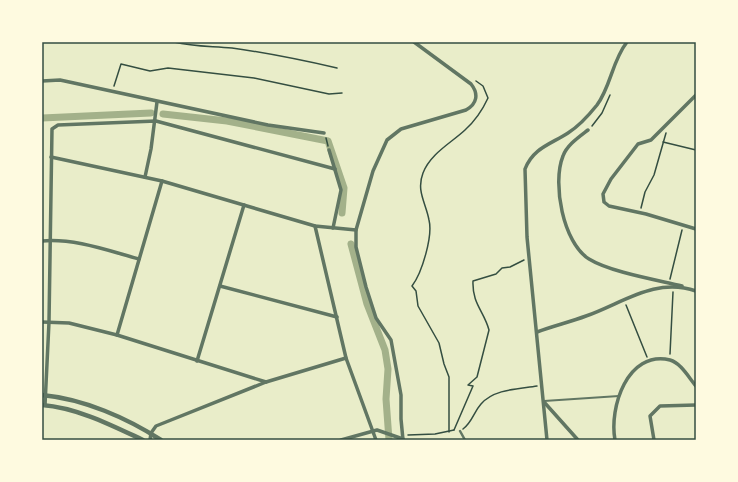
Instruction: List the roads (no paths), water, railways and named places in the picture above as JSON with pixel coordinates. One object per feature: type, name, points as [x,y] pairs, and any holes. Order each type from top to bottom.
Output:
[{"type":"street","points":[[403,440],[401,394],[391,340],[376,318],[366,287],[356,246],[356,230],[373,171],[387,140],[401,129],[466,110],[471,107],[476,98],[476,93],[471,84],[414,42]]},
{"type":"street","points":[[547,440],[529,258],[525,169],[528,159],[538,149],[568,133],[584,120],[597,105],[606,91],[615,62],[627,42]]},
{"type":"street","points":[[42,81],[60,80],[112,90],[158,102],[268,125],[324,133]]},
{"type":"street","points":[[696,95],[651,140],[638,144],[610,179],[603,194],[604,202],[609,206],[641,213],[696,229]]},
{"type":"street","points":[[144,177],[156,121],[158,102]]},
{"type":"street","points":[[143,440],[96,418],[71,410],[43,405],[49,322],[52,129],[58,125],[156,121],[335,169]]},
{"type":"street","points":[[588,130],[575,140],[565,152],[561,163],[558,181],[565,222],[574,245],[588,258],[603,266],[696,291]]},
{"type":"street","points":[[329,150],[341,190],[333,228]]},
{"type":"street","points":[[51,157],[162,181],[315,226],[356,230]]},
{"type":"street","points":[[117,335],[162,181]]},
{"type":"street","points":[[198,361],[244,205]]},
{"type":"street","points":[[315,226],[346,358],[371,432],[376,440]]},
{"type":"street","points":[[42,241],[51,240],[86,245],[139,259]]},
{"type":"street","points":[[220,286],[337,317]]},
{"type":"street","points":[[537,332],[587,316],[644,290],[682,286]]},
{"type":"street","points":[[42,322],[69,323],[117,335],[266,382]]},
{"type":"street","points":[[150,440],[151,433],[156,426],[266,382],[346,358]]},
{"type":"street","points":[[615,440],[613,420],[620,395],[625,382],[635,369],[649,360],[670,360],[677,364],[696,386]]},
{"type":"street","points":[[43,395],[98,409],[151,433],[162,440]]},
{"type":"street","points":[[543,401],[578,440]]},
{"type":"street","points":[[654,440],[650,416],[660,406],[696,405]]},
{"type":"street","points":[[341,440],[377,430],[403,440]]},
{"type":"street","points":[[460,431],[465,440]]},
{"type":"lane","points":[[543,401],[620,395]]},
{"type":"waterway","points":[[42,118],[151,113]]},
{"type":"waterway","points":[[163,114],[227,121],[328,141],[344,188],[342,213]]},
{"type":"waterway","points":[[351,244],[367,304],[385,350],[388,369],[386,399],[389,440]]}]
